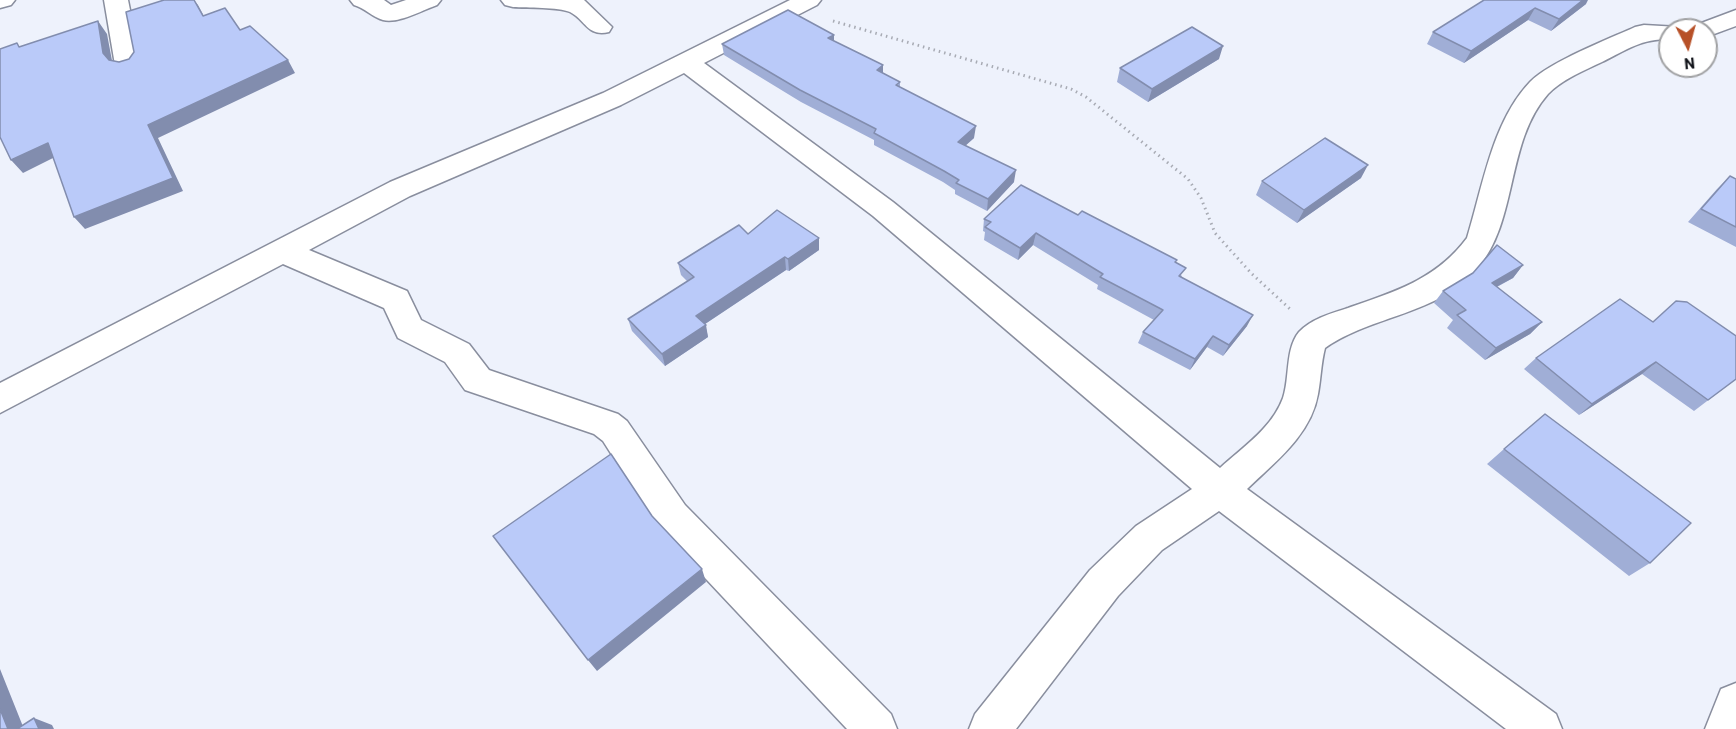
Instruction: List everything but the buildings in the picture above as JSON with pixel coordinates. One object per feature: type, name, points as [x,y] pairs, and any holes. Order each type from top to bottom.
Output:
[{"type":"street","points":[[116,0],[128,65]]},
{"type":"street","points":[[363,0],[372,2],[388,15],[429,0]]},
{"type":"street","points":[[513,0],[576,5],[600,27]]},
{"type":"street","points":[[0,399],[400,189],[537,133],[687,63],[801,5]]},
{"type":"street","points":[[1718,25],[1736,17]]},
{"type":"street","points":[[990,729],[1104,583],[1149,538],[1220,490],[1279,437],[1302,395],[1303,371],[1311,341],[1334,325],[1417,296],[1445,280],[1466,262],[1480,241],[1516,122],[1540,87],[1575,65],[1644,33],[1658,32]]},
{"type":"street","points":[[687,63],[883,209],[1220,490],[1541,729]]},
{"type":"street","points":[[281,251],[396,300],[409,329],[457,353],[477,380],[606,424],[615,431],[672,517],[876,729]]},
{"type":"street","points":[[1726,729],[1736,704]]},
{"type":"path","points":[[801,5],[1071,89],[1086,97],[1188,179],[1201,198],[1215,233],[1251,273],[1290,308],[1311,341]]}]
